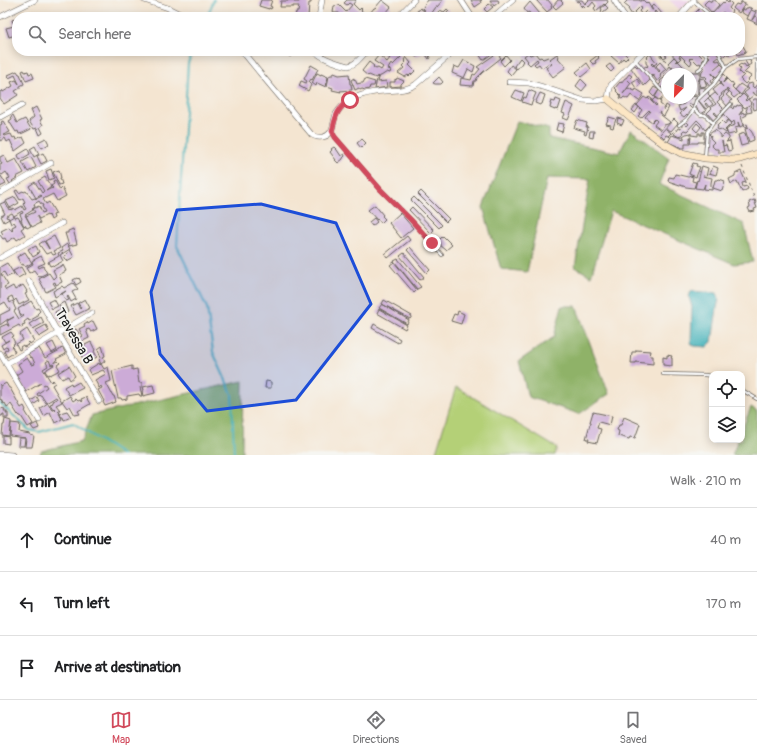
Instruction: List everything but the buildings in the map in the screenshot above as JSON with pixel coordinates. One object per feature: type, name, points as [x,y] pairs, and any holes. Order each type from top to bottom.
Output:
[{"type":"street","points":[[0,17],[35,0]]},
{"type":"street","points":[[144,0],[176,12]]},
{"type":"street","points":[[320,12],[322,0]]},
{"type":"street","points":[[403,12],[414,0]]},
{"type":"street","points":[[461,0],[469,12]]},
{"type":"street","points":[[499,12],[513,0]]},
{"type":"street","points":[[614,0],[622,12]]},
{"type":"street","points":[[683,12],[694,0]]},
{"type":"street","points":[[246,56],[312,135],[322,138],[332,131],[336,113],[350,100],[376,92],[409,89],[448,56]]},
{"type":"street","points":[[325,56],[348,66],[354,64],[362,56]]},
{"type":"street","points":[[608,99],[608,92],[611,85],[639,56]]},
{"type":"street","points":[[509,82],[529,83],[582,100],[596,101],[608,99],[663,144],[681,153],[705,158],[732,160],[757,154]]},
{"type":"street","points":[[0,117],[22,105]]},
{"type":"street","points":[[0,193],[51,163]]},
{"type":"street","points":[[0,258],[62,223]]},
{"type":"street","name":"Travessa B","points":[[29,282],[99,402]]},
{"type":"street","points":[[6,364],[92,313]]},
{"type":"street","points":[[0,353],[39,420]]},
{"type":"street","points":[[0,454],[12,455]]},
{"type":"lane","points":[[694,0],[707,12]]},
{"type":"lane","points":[[698,70],[701,68],[707,56]]},
{"type":"lane","points":[[720,56],[726,67]]},
{"type":"lane","points":[[679,125],[687,119],[694,109],[696,101],[714,84],[726,67],[738,59],[757,57]]},
{"type":"lane","points":[[635,60],[661,90]]},
{"type":"lane","points":[[757,60],[757,79]]},
{"type":"lane","points":[[705,158],[707,132],[713,123],[731,104]]},
{"type":"lane","points":[[694,109],[700,115],[705,115],[713,123]]},
{"type":"lane","points":[[332,131],[335,137],[381,190],[411,220],[442,255]]},
{"type":"lane","points":[[663,374],[709,376]]},
{"type":"lane","points":[[745,392],[757,399]]},
{"type":"path","points":[[740,0],[757,11]]},
{"type":"path","points":[[660,56],[667,62]]},
{"type":"path","points":[[663,144],[679,125]]},
{"type":"path","points":[[740,159],[743,171],[757,205]]},
{"type":"highlighted area","points":[[261,204],[336,223],[371,304],[296,400],[207,411],[160,354],[151,292],[177,210]]},
{"type":"shaded area","points":[[669,0],[690,0],[680,10]]},
{"type":"green space","points":[[517,121],[549,129],[549,138],[619,153],[631,130],[669,158],[659,184],[744,224],[753,262],[734,264],[611,211],[591,276],[575,267],[590,179],[547,178],[527,272],[501,269],[483,207]]},
{"type":"green space","points":[[562,306],[576,306],[609,394],[579,414],[528,397],[519,361],[554,337]]},
{"type":"green space","points":[[243,381],[242,455],[40,455],[41,451],[82,441],[92,415]]},
{"type":"green space","points":[[456,387],[557,448],[555,455],[435,455]]},
{"type":"green space","points":[[751,407],[757,411],[757,455],[732,455],[737,443],[745,443],[745,422]]},
{"type":"water","points":[[691,291],[717,293],[719,299],[712,342],[707,347],[694,346],[691,343],[692,307],[689,297]]},
{"type":"waterway","points":[[209,12],[214,0]]},
{"type":"waterway","points":[[191,56],[188,63],[177,246],[207,308],[213,352],[232,394],[234,455]]},
{"type":"waterway","points":[[0,403],[29,430],[39,432],[73,423],[123,455]]},
{"type":"route","points":[[350,100],[336,113],[332,131],[335,137],[381,190],[432,243]]}]
